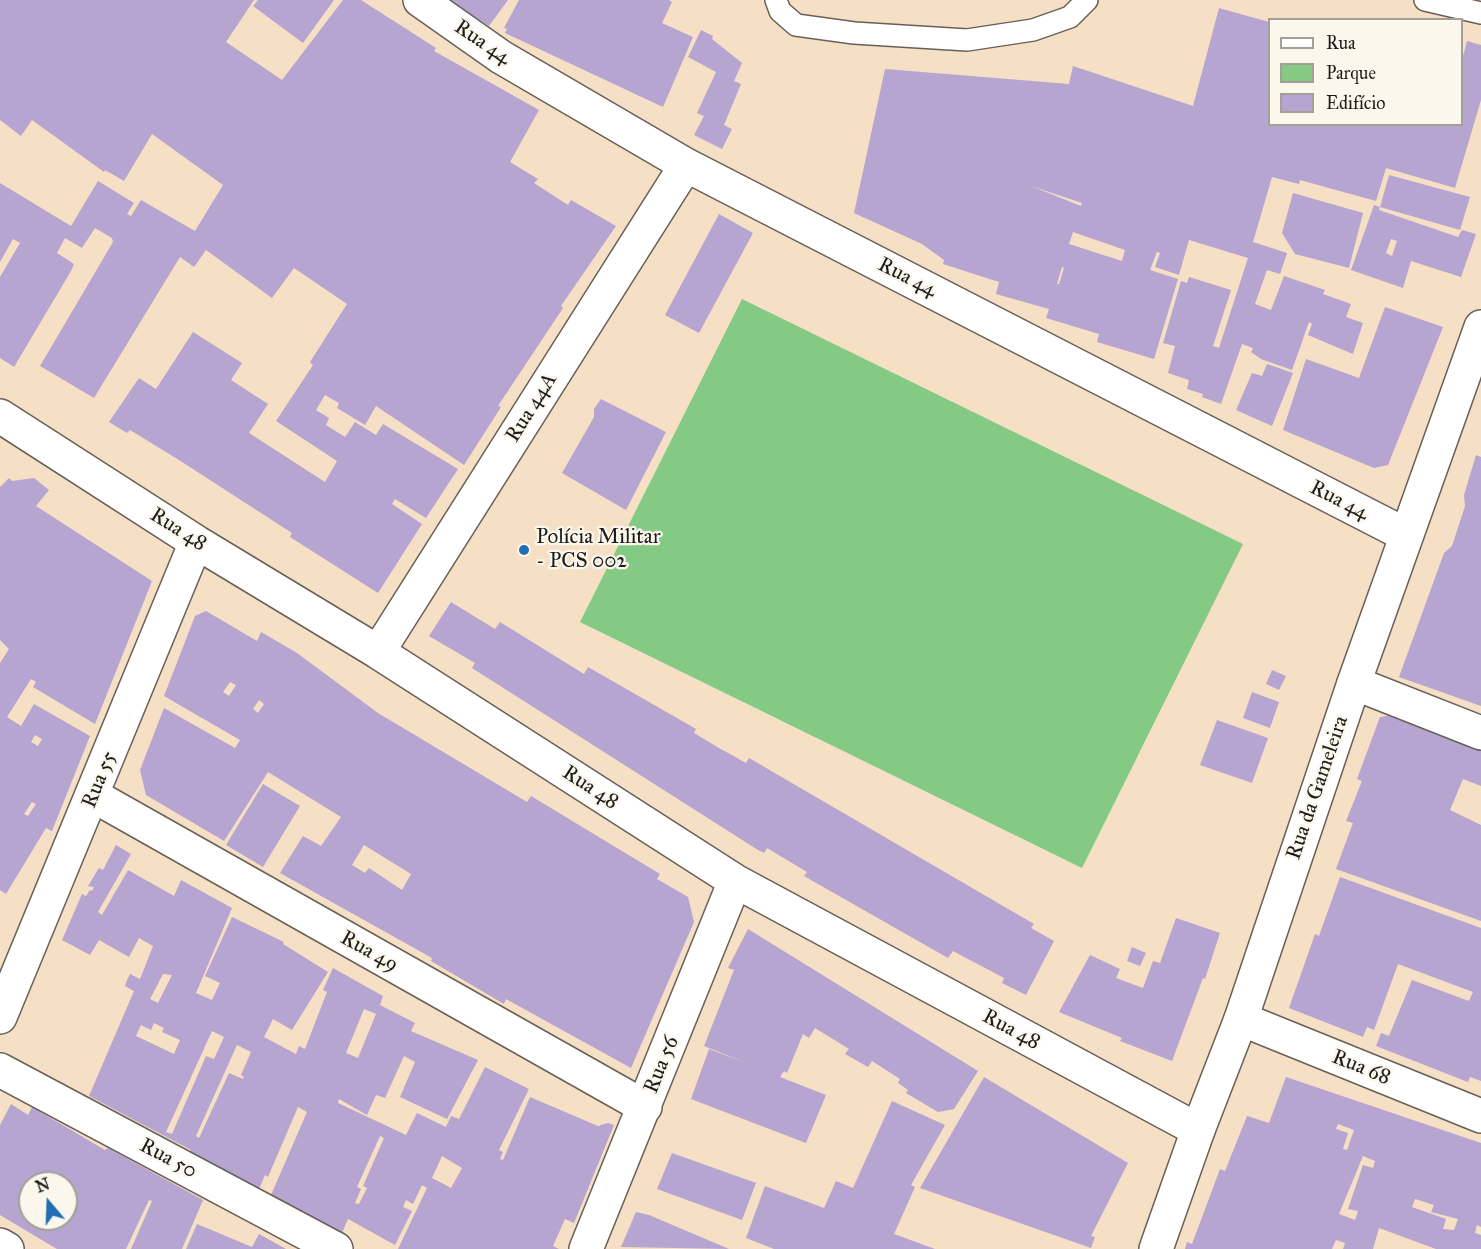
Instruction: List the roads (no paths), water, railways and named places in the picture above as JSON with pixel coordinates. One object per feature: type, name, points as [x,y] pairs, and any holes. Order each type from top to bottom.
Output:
[{"type":"street","name":"Rua 44","points":[[420,0],[501,57],[686,165],[1406,535]]},
{"type":"street","name":"Rua 44A","points":[[378,652],[686,165]]},
{"type":"street","name":"Rua da Gameleira","points":[[1156,1249],[1198,1130],[1241,1019],[1354,683],[1481,327]]},
{"type":"street","name":"Rua 48","points":[[6,429],[378,652],[735,881],[1198,1130]]},
{"type":"street","name":"Rua 55","points":[[0,1017],[196,542]]},
{"type":"street","points":[[1354,683],[1481,733]]},
{"type":"street","name":"Rua 49","points":[[93,796],[645,1107]]},
{"type":"street","name":"Rua 56","points":[[586,1249],[735,881]]},
{"type":"street","name":"Rua 68","points":[[1241,1019],[1481,1116]]},
{"type":"street","name":"Rua 50","points":[[0,1070],[336,1249]]},
{"type":"street","points":[[0,1245],[7,1249]]},
{"type":"lane","points":[[776,0],[780,11],[796,25],[854,33],[967,40],[1033,30],[1070,16],[1087,0]]},
{"type":"lane","points":[[1425,0],[1481,13]]},
{"type":"place","name":"Polícia Militar - PCS 002","points":[[524,550]]}]
